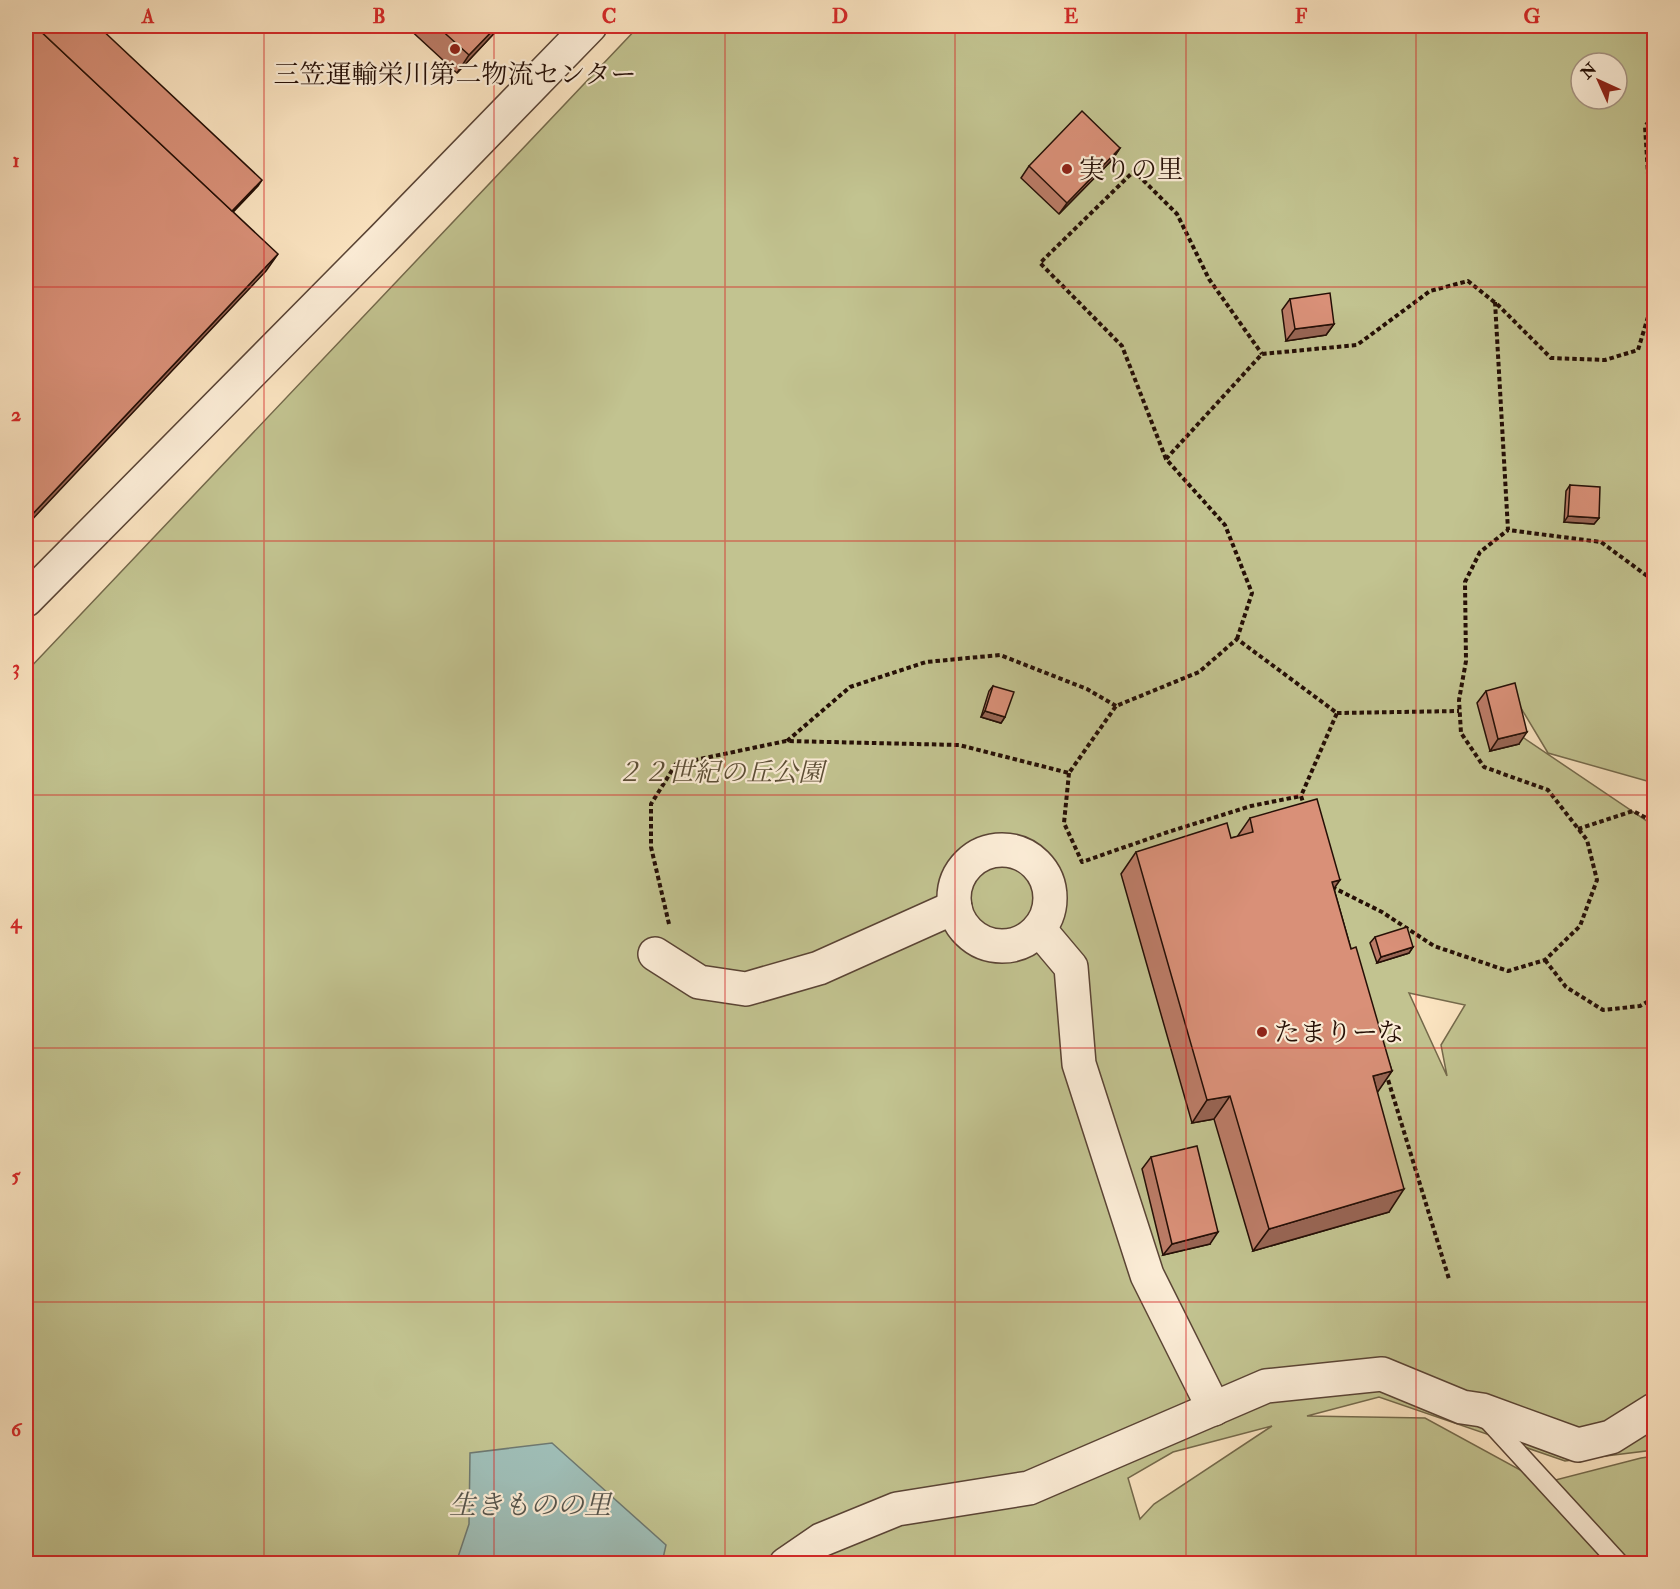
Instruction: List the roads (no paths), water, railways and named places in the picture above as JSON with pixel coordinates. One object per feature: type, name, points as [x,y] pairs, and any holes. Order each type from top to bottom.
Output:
[{"type":"street","points":[[26,600],[590,26]]},
{"type":"street","points":[[998,851],[1014,852],[1029,858],[1041,869],[1048,883],[1051,899],[1047,915],[1039,928],[1028,939],[1014,945],[990,944],[970,934],[960,921],[955,907],[955,891],[960,876],[969,863],[982,855],[998,851]]},
{"type":"street","points":[[655,954],[699,982],[746,989],[819,968],[955,907]]},
{"type":"street","points":[[1039,928],[1071,967],[1079,1064],[1147,1275],[1214,1409]]},
{"type":"street","points":[[786,1563],[821,1540],[897,1509],[1029,1488],[1266,1386],[1382,1374],[1462,1407],[1482,1410],[1578,1445],[1611,1437],[1654,1410]]},
{"type":"lane","points":[[1482,1410],[1483,1415],[1620,1563]]},
{"type":"water","name":"生きものの里","points":[[552,1443],[666,1545],[662,1563],[456,1563],[469,1524],[470,1453]]},
{"type":"place","name":"三笠運輸栄川第二物流センター","points":[[455,49]]},
{"type":"place","name":"実りの里","points":[[1067,169]]},
{"type":"place","name":"たまりーな","points":[[1262,1032]]},
{"type":"park label","name":"２２世紀の丘公園","points":[[720,772]]}]
